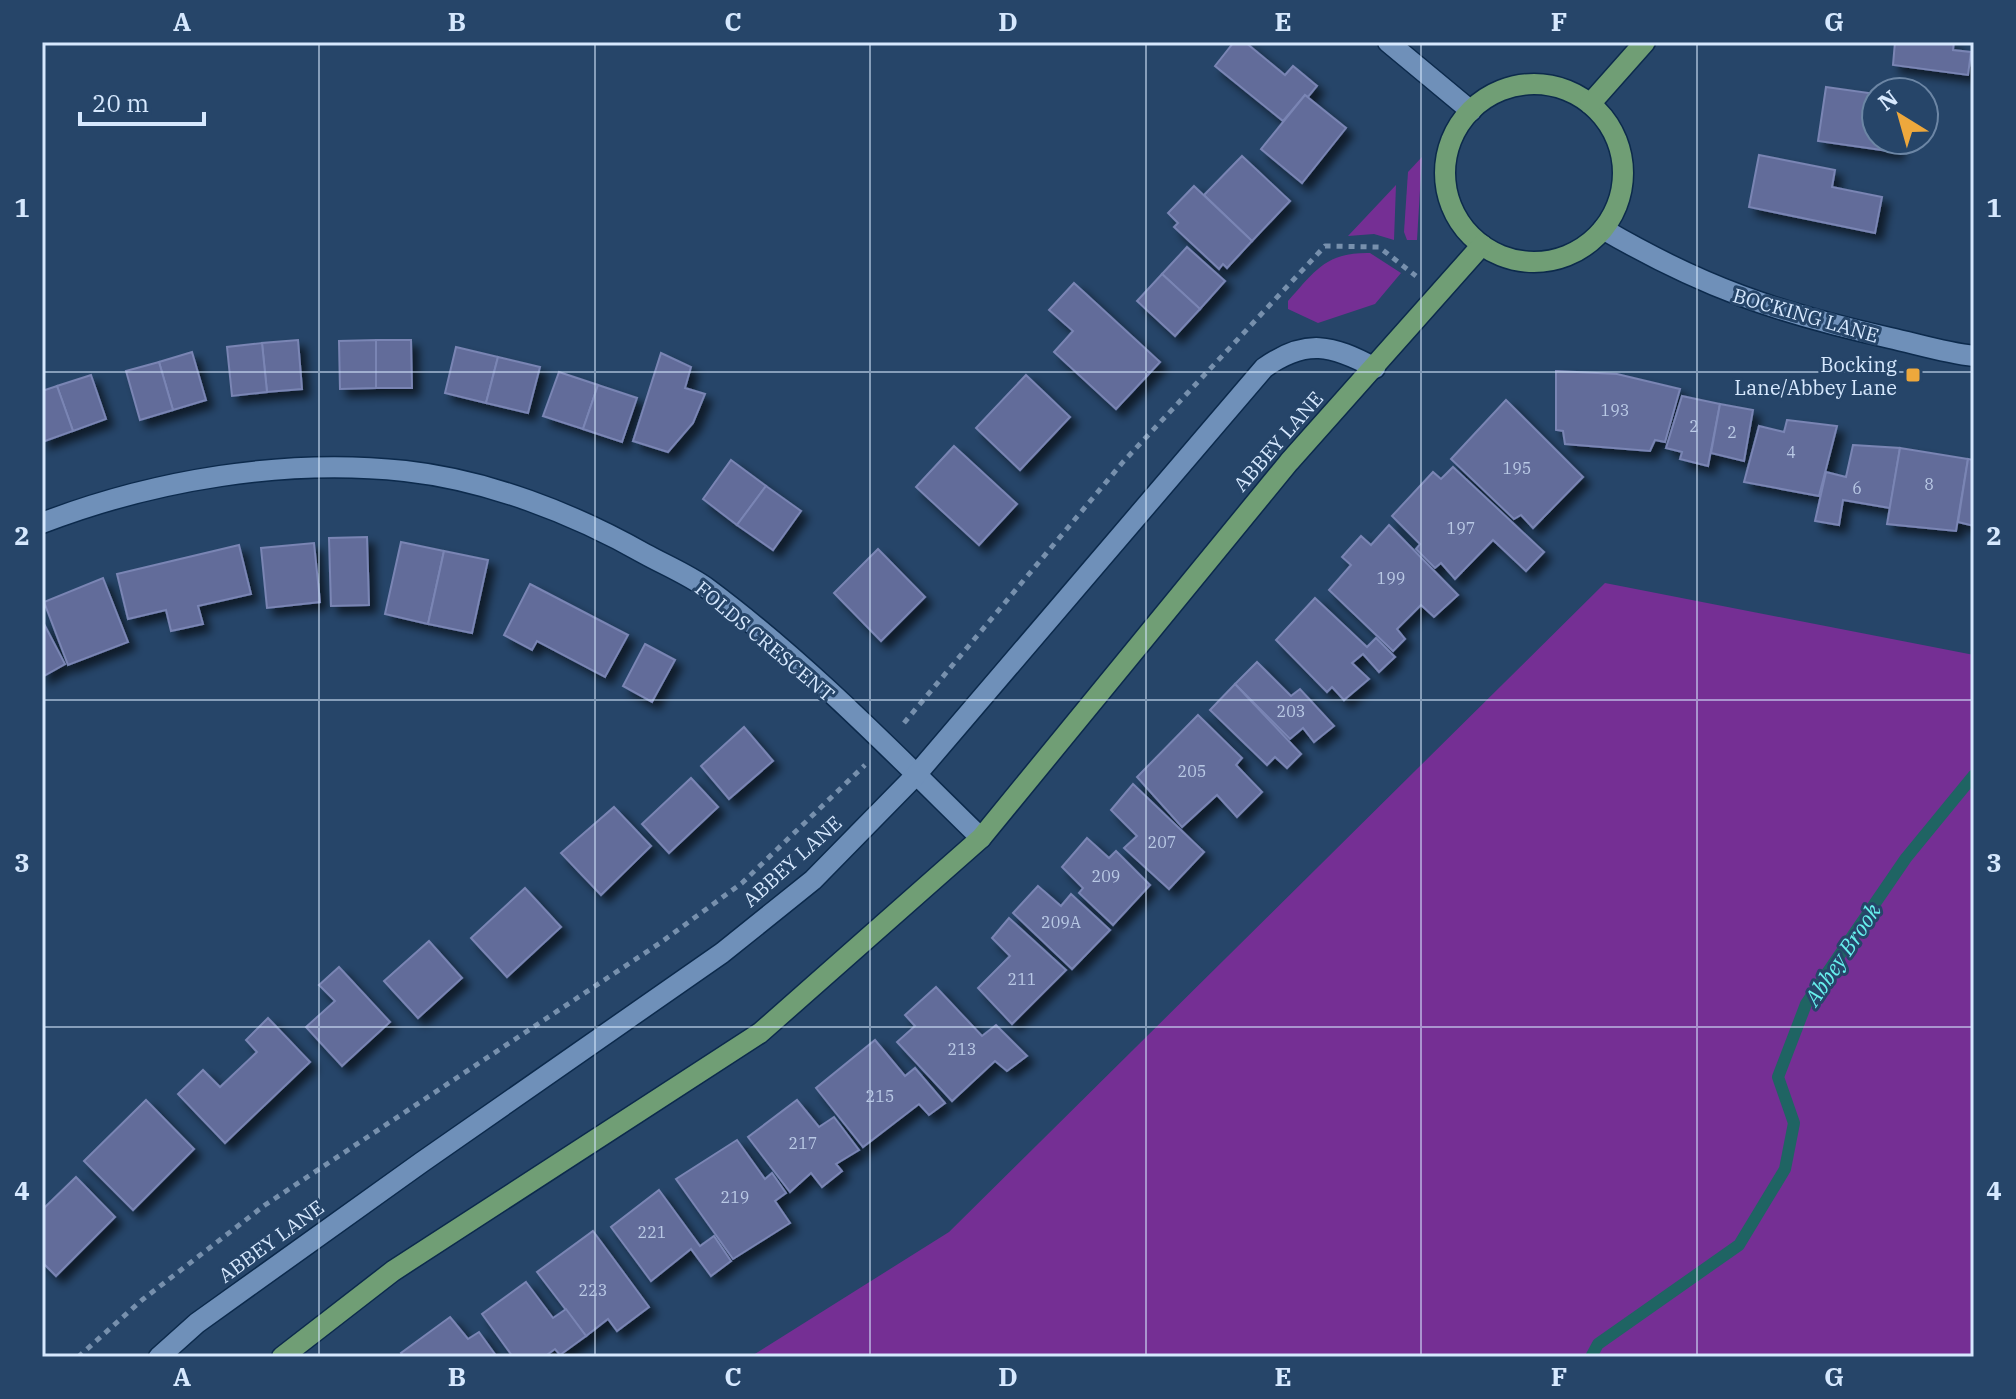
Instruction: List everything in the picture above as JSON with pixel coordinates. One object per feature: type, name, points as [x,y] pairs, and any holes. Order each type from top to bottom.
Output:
[{"type":"main road","points":[[1590,104],[1645,42]]},
{"type":"main road","points":[[1528,84],[1561,88],[1590,104],[1611,129],[1622,161],[1619,199],[1603,229],[1579,250],[1545,261],[1514,260],[1482,245],[1458,219],[1446,184],[1449,147],[1471,111],[1490,96],[1528,84]]},
{"type":"main road","name":"ABBEY LANE","points":[[282,1357],[393,1271],[760,1033],[981,838],[1289,462],[1482,245]]},
{"type":"street","points":[[1388,42],[1471,111]]},
{"type":"street","name":"BOCKING LANE","points":[[1603,229],[1700,281],[1750,301],[1821,323],[1974,356]]},
{"type":"street","name":"ABBEY LANE","points":[[159,1357],[197,1323],[722,953],[813,880],[916,775],[1264,368],[1281,356],[1300,349],[1330,347],[1375,368]]},
{"type":"street","name":"FOLDS CRESCENT","points":[[42,523],[84,507],[187,482],[305,469],[406,471],[506,493],[610,534],[706,588],[792,659],[981,838]]},
{"type":"path","points":[[78,1357],[142,1300],[265,1205],[660,943],[742,883],[885,746],[1123,462],[1325,246],[1379,247],[1438,296]]},
{"type":"shaded area","points":[[1422,157],[1417,240],[1407,240],[1404,232],[1408,172]]},
{"type":"shaded area","points":[[1396,185],[1394,240],[1374,234],[1348,236]]},
{"type":"shaded area","points":[[1370,253],[1401,273],[1375,304],[1318,323],[1288,309],[1288,301],[1323,265],[1342,256]]},
{"type":"shaded area","points":[[1605,583],[1974,655],[1974,1357],[750,1357],[949,1232]]},
{"type":"building","points":[[1234,42],[1245,42],[1285,75],[1293,66],[1317,86],[1283,121],[1215,66]]},
{"type":"building","points":[[1895,42],[1954,42],[1953,50],[1971,52],[1968,75],[1893,65]]},
{"type":"building","points":[[1826,87],[1860,92],[1860,147],[1818,141]]},
{"type":"building","points":[[1305,95],[1346,128],[1302,183],[1261,149]]},
{"type":"building","points":[[1759,155],[1835,170],[1832,187],[1882,197],[1875,233],[1749,207]]},
{"type":"building","points":[[1242,156],[1290,201],[1252,241],[1204,195]]},
{"type":"building","points":[[1194,186],[1252,241],[1227,268],[1223,264],[1219,269],[1174,227],[1178,223],[1168,213]]},
{"type":"building","points":[[1187,247],[1225,281],[1200,309],[1162,274]]},
{"type":"building","points":[[1162,274],[1200,309],[1175,336],[1137,301]]},
{"type":"building","points":[[1074,283],[1160,362],[1116,409],[1054,352],[1073,331],[1049,310]]},
{"type":"building","points":[[298,340],[302,389],[267,392],[262,343]]},
{"type":"building","points":[[376,340],[411,340],[412,388],[376,388]]},
{"type":"building","points":[[376,340],[376,388],[340,389],[339,341]]},
{"type":"building","points":[[262,343],[267,392],[232,396],[227,347]]},
{"type":"building","points":[[456,347],[498,357],[486,403],[445,393]]},
{"type":"building","points":[[192,352],[206,400],[173,410],[159,362]]},
{"type":"building","points":[[661,353],[691,367],[685,388],[705,394],[693,423],[668,452],[633,441]]},
{"type":"building","points":[[498,357],[540,367],[528,413],[486,403]]},
{"type":"building","points":[[159,362],[173,410],[140,420],[126,371]]},
{"type":"building","points":[[1556,371],[1617,374],[1680,389],[1665,442],[1655,440],[1650,451],[1565,444],[1563,431],[1556,430]]},
{"type":"building","points":[[559,372],[598,385],[583,429],[543,416]]},
{"type":"building","points":[[91,375],[106,419],[73,431],[57,386]]},
{"type":"building","points":[[1026,375],[1070,417],[1020,470],[976,428]]},
{"type":"building","points":[[598,385],[637,398],[622,442],[583,429]]},
{"type":"building","points":[[57,386],[73,431],[42,442],[42,391]]},
{"type":"building","points":[[1682,396],[1720,404],[1708,466],[1680,459],[1682,452],[1666,448]]},
{"type":"building","points":[[1506,400],[1583,477],[1533,528],[1521,515],[1514,519],[1451,459]]},
{"type":"building","points":[[1720,404],[1753,410],[1744,461],[1711,453]]},
{"type":"building","points":[[1787,420],[1837,426],[1819,496],[1744,482],[1759,426],[1784,432]]},
{"type":"building","points":[[1853,445],[1900,448],[1890,508],[1843,500],[1839,525],[1815,521],[1826,472],[1846,477]]},
{"type":"building","points":[[954,446],[1017,504],[979,545],[916,487]]},
{"type":"building","points":[[1900,448],[1968,459],[1956,531],[1887,524]]},
{"type":"building","points":[[1968,459],[1974,460],[1974,526],[1958,522]]},
{"type":"building","points":[[731,460],[766,486],[737,525],[703,499]]},
{"type":"building","points":[[1453,467],[1544,552],[1526,571],[1493,540],[1455,579],[1441,563],[1435,568],[1416,549],[1420,544],[1392,516],[1433,472],[1441,479]]},
{"type":"building","points":[[766,486],[801,511],[773,550],[737,525]]},
{"type":"building","points":[[1389,525],[1458,595],[1434,617],[1421,605],[1397,629],[1405,639],[1393,651],[1329,590],[1351,565],[1342,557],[1361,536],[1371,545]]},
{"type":"building","points":[[367,537],[369,605],[331,606],[329,538]]},
{"type":"building","points":[[401,542],[444,551],[428,624],[385,614]]},
{"type":"building","points":[[314,543],[320,602],[267,608],[261,548]]},
{"type":"building","points":[[239,545],[251,594],[198,606],[203,624],[171,631],[166,610],[128,619],[117,574]]},
{"type":"building","points":[[878,549],[925,597],[881,641],[834,593]]},
{"type":"building","points":[[444,551],[488,560],[472,633],[428,624]]},
{"type":"building","points":[[103,578],[128,642],[68,665],[44,602]]},
{"type":"building","points":[[530,584],[628,635],[605,677],[537,641],[532,650],[504,635]]},
{"type":"building","points":[[1315,598],[1367,647],[1376,638],[1395,657],[1379,672],[1363,654],[1352,663],[1369,679],[1344,700],[1332,687],[1327,692],[1276,640]]},
{"type":"building","points":[[42,620],[65,664],[42,677]]},
{"type":"building","points":[[645,644],[675,660],[652,702],[623,686]]},
{"type":"building","points":[[1257,662],[1291,696],[1300,689],[1334,726],[1314,742],[1303,728],[1290,739],[1235,684]]},
{"type":"building","points":[[1235,684],[1301,754],[1287,768],[1275,757],[1267,765],[1210,710]]},
{"type":"building","points":[[1198,715],[1242,758],[1236,765],[1262,792],[1237,817],[1217,795],[1182,827],[1137,777]]},
{"type":"building","points":[[744,727],[773,761],[729,799],[701,766]]},
{"type":"building","points":[[691,778],[718,807],[669,853],[642,824]]},
{"type":"building","points":[[1133,784],[1204,852],[1169,889],[1124,848],[1137,836],[1111,810]]},
{"type":"building","points":[[614,807],[651,846],[601,895],[561,853]]},
{"type":"building","points":[[1087,838],[1109,858],[1116,851],[1150,885],[1113,925],[1079,893],[1083,888],[1062,867]]},
{"type":"building","points":[[1038,886],[1061,906],[1071,894],[1110,930],[1072,969],[1013,913]]},
{"type":"building","points":[[525,888],[561,927],[507,977],[471,938]]},
{"type":"building","points":[[1009,918],[1066,970],[1012,1024],[978,988],[1010,956],[992,938]]},
{"type":"building","points":[[429,941],[462,978],[418,1018],[384,981]]},
{"type":"building","points":[[339,967],[390,1022],[342,1066],[306,1027],[335,1001],[319,985]]},
{"type":"building","points":[[936,987],[982,1036],[996,1025],[1027,1056],[1007,1071],[995,1061],[952,1101],[897,1042],[915,1026],[905,1015]]},
{"type":"building","points":[[268,1018],[310,1062],[225,1143],[178,1094],[203,1070],[220,1087],[257,1052],[246,1040]]},
{"type":"building","points":[[875,1040],[905,1076],[915,1068],[945,1103],[929,1115],[919,1104],[863,1147],[816,1088]]},
{"type":"building","points":[[146,1100],[194,1149],[133,1210],[84,1161]]},
{"type":"building","points":[[797,1100],[819,1127],[834,1117],[859,1150],[836,1164],[842,1171],[822,1187],[811,1173],[790,1192],[748,1137]]},
{"type":"building","points":[[737,1140],[765,1179],[772,1173],[786,1193],[775,1201],[790,1223],[733,1259],[676,1179]]},
{"type":"building","points":[[76,1177],[115,1217],[56,1276],[42,1262],[42,1210]]},
{"type":"building","points":[[659,1190],[700,1246],[714,1236],[731,1261],[711,1276],[691,1249],[651,1281],[611,1227]]},
{"type":"building","points":[[593,1231],[649,1307],[617,1331],[608,1319],[586,1336],[537,1272]]},
{"type":"building","points":[[526,1282],[553,1318],[566,1309],[586,1336],[560,1355],[555,1349],[544,1357],[513,1357],[482,1314]]},
{"type":"building","points":[[450,1317],[468,1339],[479,1332],[497,1357],[404,1357],[401,1353]]},
{"type":"waterway","name":"Abbey Brook","points":[[1591,1357],[1598,1344],[1739,1245],[1785,1169],[1794,1123],[1778,1077],[1806,1004],[1906,858],[1974,775]]},
{"type":"place","name":"Bocking Lane/Abbey Lane","points":[[1913,375]]}]
